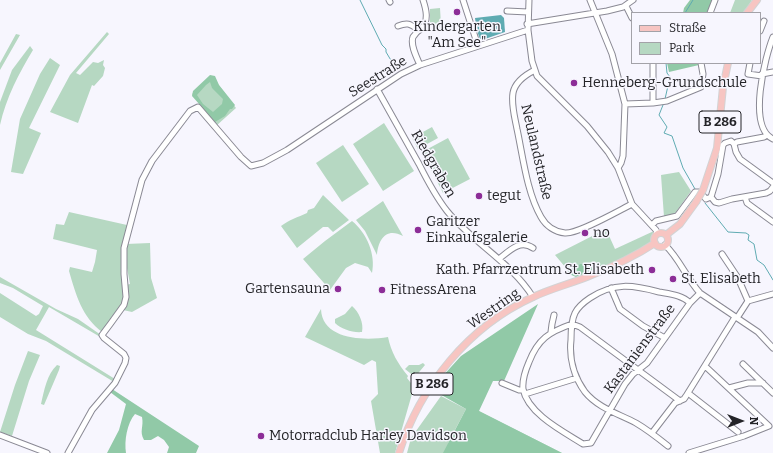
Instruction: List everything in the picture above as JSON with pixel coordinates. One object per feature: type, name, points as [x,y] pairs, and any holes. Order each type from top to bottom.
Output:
[{"type":"main road","points":[[748,12],[757,0]]},
{"type":"main road","name":"B 286","points":[[666,236],[680,224],[703,190],[717,148],[723,87],[728,64]]},
{"type":"main road","points":[[662,233],[666,236],[667,240],[665,245],[660,247],[655,244],[654,238],[657,234],[662,233]]},
{"type":"main road","name":"Westring","points":[[399,453],[410,424],[427,391],[449,362],[484,327],[512,308],[532,297],[588,277],[655,244]]},
{"type":"street","points":[[420,65],[412,44],[413,38],[426,20],[426,8],[423,0]]},
{"type":"street","points":[[463,0],[478,46]]},
{"type":"street","points":[[529,0],[528,30],[537,76],[587,126],[608,152],[618,168],[632,204],[652,225],[657,234]]},
{"type":"street","points":[[590,0],[612,54],[625,104],[623,156],[618,168]]},
{"type":"street","points":[[528,24],[596,14],[626,6],[633,0]]},
{"type":"street","points":[[710,12],[715,0]]},
{"type":"street","points":[[626,6],[631,16]]},
{"type":"street","points":[[507,11],[528,12]]},
{"type":"street","points":[[761,28],[764,21]]},
{"type":"street","points":[[398,26],[405,23],[419,30]]},
{"type":"street","name":"Seestraße","points":[[68,453],[92,410],[115,382],[126,363],[124,354],[102,335],[112,324],[124,305],[126,296],[124,248],[142,180],[152,161],[190,111],[198,107],[241,157],[251,166],[263,163],[287,150],[401,74],[420,65],[528,30]]},
{"type":"street","points":[[773,37],[762,75],[760,93],[761,119],[767,135],[773,139]]},
{"type":"street","points":[[653,64],[653,103]]},
{"type":"street","points":[[625,104],[660,103],[701,87],[703,74],[701,64]]},
{"type":"street","points":[[750,64],[748,74],[762,75],[773,72]]},
{"type":"street","name":"Neulandstraße","points":[[535,70],[521,79],[515,86],[512,100],[531,193],[541,217],[553,230],[574,233],[632,204]]},
{"type":"street","name":"Riedgraben","points":[[377,89],[444,207],[460,225],[515,275],[527,288],[532,297]]},
{"type":"street","points":[[711,197],[718,174],[723,145],[728,142],[734,144],[767,135]]},
{"type":"street","points":[[734,144],[740,159],[773,183]]},
{"type":"street","points":[[711,197],[715,202],[720,203],[745,196],[768,192],[773,187]]},
{"type":"street","points":[[652,225],[656,221],[677,216],[695,192],[700,192],[706,199],[711,197]]},
{"type":"street","points":[[745,196],[747,203],[773,222]]},
{"type":"street","points":[[499,259],[519,245],[529,245],[533,248]]},
{"type":"street","points":[[665,245],[677,258],[695,288],[700,293],[758,332],[773,348]]},
{"type":"street","points":[[722,254],[739,281],[748,301]]},
{"type":"street","points":[[668,446],[652,433],[609,410],[585,392],[577,378],[572,363],[570,346],[572,324],[574,314],[577,309],[588,300],[599,292],[622,286],[642,288],[685,298],[690,303]]},
{"type":"street","points":[[611,288],[620,309],[643,326],[665,338]]},
{"type":"street","name":"Kastanienstraße","points":[[524,392],[530,403],[543,418],[583,444],[590,444],[609,410],[629,379],[647,363],[690,303],[700,293]]},
{"type":"street","points":[[652,433],[675,403],[684,399],[736,317],[748,301],[773,294]]},
{"type":"street","points":[[551,332],[554,315]]},
{"type":"street","points":[[524,392],[523,383],[525,373],[533,354],[541,342],[551,332],[572,324],[580,327],[680,401]]},
{"type":"street","points":[[743,364],[773,393]]},
{"type":"street","points":[[689,453],[744,436],[769,426],[705,366]]},
{"type":"street","points":[[502,383],[524,392],[577,378]]},
{"type":"street","points":[[729,388],[748,383],[764,383]]},
{"type":"street","points":[[688,393],[738,432]]},
{"type":"street","points":[[0,435],[48,453]]},
{"type":"green space","points":[[690,0],[714,0],[709,12],[683,12],[684,8]]},
{"type":"green space","points":[[735,0],[752,0],[745,12],[730,12]]},
{"type":"green space","points":[[440,8],[441,25],[438,28],[430,23],[430,9]]},
{"type":"green space","points":[[107,32],[109,34],[76,73],[80,75],[93,62],[98,63],[104,60],[103,65],[105,68],[103,76],[94,86],[92,85],[78,123],[50,112],[70,75]]},
{"type":"green space","points":[[16,34],[20,35],[0,70],[0,63]]},
{"type":"green space","points":[[30,46],[33,50],[14,86],[0,125],[0,102],[12,70]]},
{"type":"green space","points":[[50,58],[60,65],[29,128],[41,133],[23,174],[11,172],[20,119],[40,74]]},
{"type":"green space","points":[[667,64],[700,64],[699,65],[669,72]]},
{"type":"green space","points":[[210,75],[215,76],[219,85],[235,105],[225,116],[215,122],[192,96],[193,91]],"holes":[[[210,82],[212,88],[223,99],[222,104],[213,112],[203,104],[197,95]]]},
{"type":"green space","points":[[212,76],[236,108],[216,126],[192,94]]},
{"type":"green space","points":[[384,123],[414,171],[383,191],[353,144]]},
{"type":"green space","points":[[432,127],[438,138],[418,149],[412,138]]},
{"type":"green space","points":[[448,138],[470,179],[443,193],[422,152]]},
{"type":"green space","points":[[343,145],[369,184],[342,202],[316,163]]},
{"type":"green space","points":[[679,172],[691,191],[673,216],[664,217],[661,175]]},
{"type":"green space","points":[[323,195],[349,220],[333,232],[328,227],[323,227],[297,248],[281,226],[314,208]]},
{"type":"green space","points":[[383,201],[403,236],[392,233],[384,236],[379,244],[377,255],[365,231],[356,220]]},
{"type":"green space","points":[[69,212],[127,225],[123,246],[124,301],[102,332],[89,320],[77,297],[69,271],[70,267],[92,272],[97,250],[53,239],[56,224],[64,225]]},
{"type":"green space","points":[[352,221],[362,232],[369,245],[373,259],[372,273],[368,267],[355,263],[346,268],[330,290],[303,259]]},
{"type":"green space","points":[[606,229],[615,249],[654,231],[656,235],[655,240],[641,250],[607,265],[584,263],[566,268],[555,255]]},
{"type":"green space","points":[[150,243],[151,278],[157,298],[132,312],[123,310],[126,285],[130,284],[127,268],[125,267],[126,244]]},
{"type":"green space","points":[[584,263],[607,265],[576,277],[569,274],[566,268]]},
{"type":"green space","points":[[0,277],[56,309],[78,319],[101,335],[102,338],[49,307],[36,330],[115,379],[114,382],[46,341],[28,334],[0,317],[0,293],[36,316],[39,314],[43,306],[13,288],[0,283]]},
{"type":"green space","points":[[538,304],[504,381],[493,381],[479,411],[562,453],[443,453],[466,409],[431,389],[461,356]]},
{"type":"green space","points":[[352,306],[357,311],[360,318],[362,332],[347,330],[335,323],[335,319],[345,314]]},
{"type":"green space","points":[[321,309],[323,319],[329,327],[337,333],[346,336],[368,339],[388,337],[395,358],[414,387],[395,453],[380,453],[371,401],[378,394],[376,362],[372,360],[364,365],[305,337]]},
{"type":"green space","points":[[28,351],[40,355],[29,381],[12,436],[0,432]]},
{"type":"green space","points":[[423,363],[425,365],[415,377],[405,369],[409,365],[419,365]]},
{"type":"green space","points":[[57,365],[60,366],[59,370],[44,405],[41,404],[48,378]]},
{"type":"green space","points":[[112,389],[199,446],[196,453],[167,453],[169,447],[164,440],[158,436],[151,440],[144,440],[142,434],[142,417],[135,414],[130,422],[127,432],[125,443],[126,453],[107,453],[119,430],[126,404],[110,392]]},
{"type":"green space","points":[[441,396],[466,409],[448,443],[479,411],[562,453],[407,453],[411,438]]},
{"type":"water","points":[[501,15],[504,18],[505,32],[485,39],[480,39],[475,18]]},
{"type":"waterway","points":[[360,0],[382,45],[386,49],[386,52],[395,67]]},
{"type":"waterway","points":[[686,12],[693,0]]},
{"type":"waterway","points":[[665,99],[670,77],[667,73],[666,64]]},
{"type":"waterway","points":[[663,105],[659,115],[667,127],[664,133],[672,136],[683,168],[695,189]]},
{"type":"waterway","points":[[705,203],[728,232],[746,233],[749,235],[748,240],[754,244],[757,260],[764,265],[773,280]]},
{"type":"place","name":"Kindergarten \"Am See\"","points":[[457,12]]},
{"type":"place","name":"Henneberg-Grundschule","points":[[574,83]]},
{"type":"place","name":"tegut","points":[[479,196]]},
{"type":"place","name":"Garitzer Einkaufsgalerie","points":[[418,230]]},
{"type":"place","name":"no","points":[[585,233]]},
{"type":"place","name":"Kath. Pfarrzentrum St. Elisabeth","points":[[652,270]]},
{"type":"place","name":"St. Elisabeth","points":[[673,279]]},
{"type":"place","name":"Gartensauna","points":[[338,289]]},
{"type":"place","name":"FitnessArena","points":[[382,290]]},
{"type":"place","name":"Motorradclub Harley Davidson","points":[[261,436]]}]
